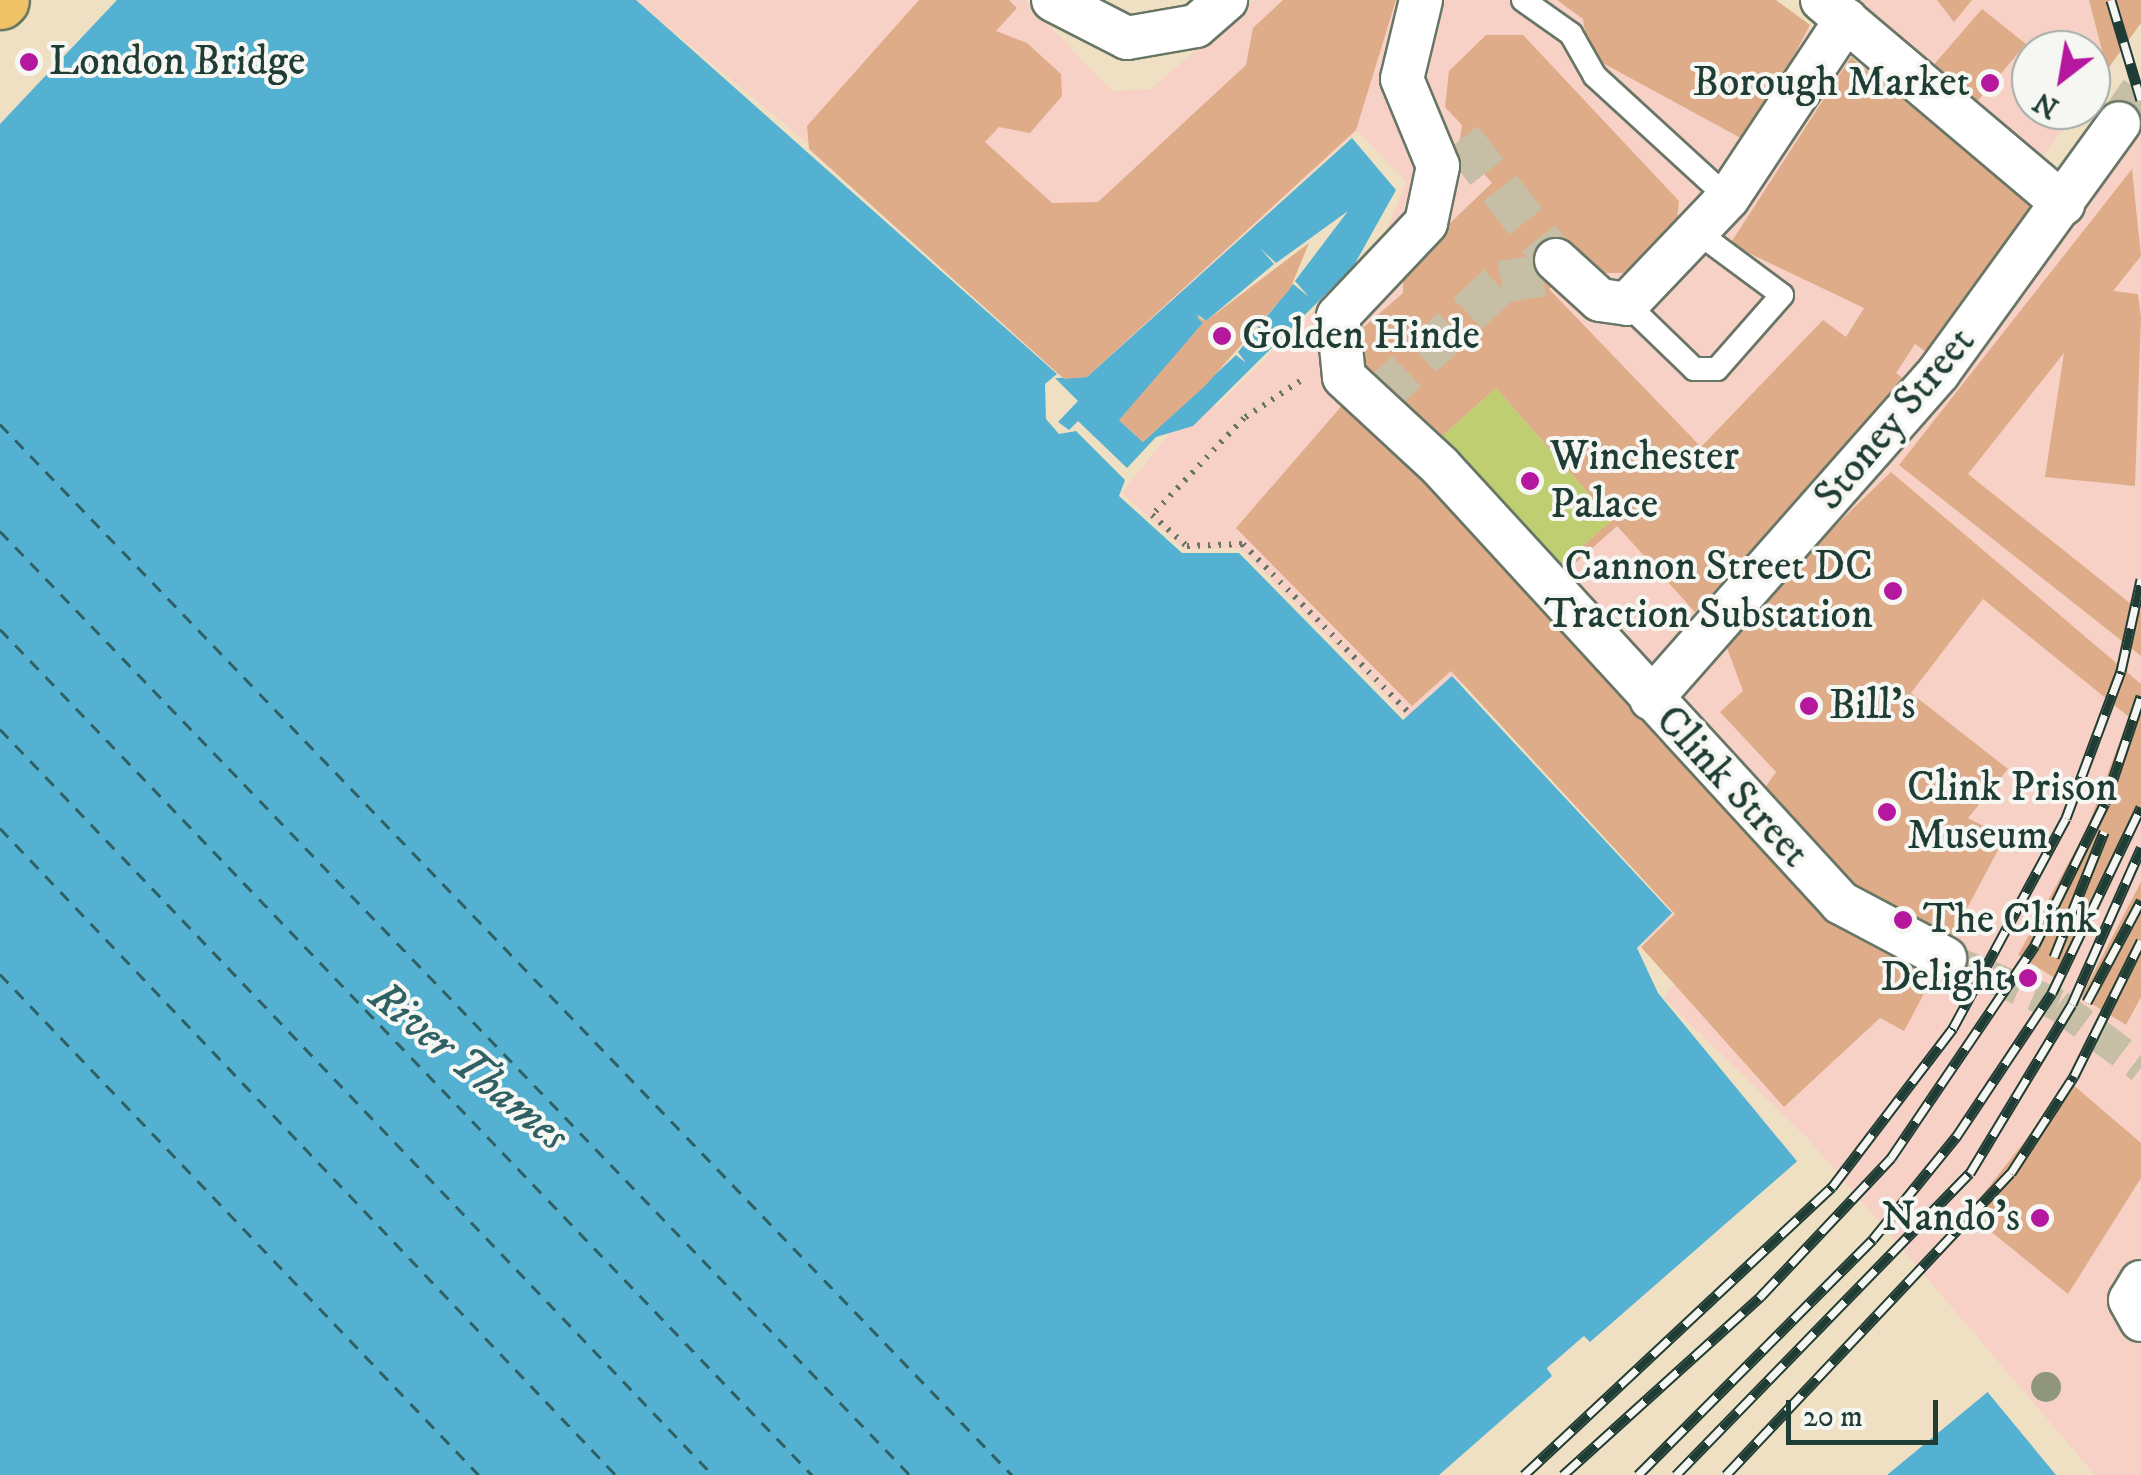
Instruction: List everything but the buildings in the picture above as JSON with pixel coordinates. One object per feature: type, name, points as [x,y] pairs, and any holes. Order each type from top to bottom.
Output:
[{"type":"street","points":[[1053,0],[1127,38],[1196,26],[1226,0]]},
{"type":"street","points":[[1358,384],[1338,316],[1426,223],[1438,166],[1414,119],[1402,80],[1422,0]]},
{"type":"street","points":[[1556,266],[1600,300],[1627,304],[1728,198],[1841,9],[2063,204]]},
{"type":"street","points":[[1414,119],[1461,139]]},
{"type":"street","name":"Stoney Street","points":[[1651,699],[1879,444],[2063,204],[2119,123]]},
{"type":"street","name":"Clink Street","points":[[1358,384],[1842,903],[1945,958]]},
{"type":"lane","points":[[1523,0],[1570,34],[1594,76],[1728,198]]},
{"type":"lane","points":[[1627,304],[1694,368],[1717,369],[1782,295],[1697,232]]},
{"type":"path","points":[[1358,384],[1244,418],[1152,514],[1187,546],[1243,544],[1407,712]]},
{"type":"shaded area","points":[[636,0],[1025,0],[1112,91],[1151,89],[1254,0],[1774,0],[2054,234],[2141,120],[2141,1475],[2095,1475],[1809,1140],[1664,998],[1681,976],[1642,936],[1680,899],[1469,678],[1411,722],[1240,548],[1184,549],[1122,493],[1182,417],[1218,405],[1380,246],[1406,182],[1357,131],[1087,377]]},
{"type":"shaded area","name":"Borough Market","points":[[1851,0],[2141,0],[2141,23],[2111,64],[2111,30],[2011,30],[2011,130],[2062,130],[2042,158]]},
{"type":"green space","points":[[1496,388],[1612,520],[1559,567],[1442,436]]},
{"type":"water","name":"River Thames","points":[[0,0],[636,0],[1057,374],[1045,384],[1046,419],[1059,434],[1076,431],[1125,480],[1119,496],[1182,553],[1239,553],[1403,720],[1452,676],[1672,913],[1637,948],[1658,993],[2056,1475],[1703,1475],[1583,1337],[1547,1369],[1639,1475],[0,1475]]},
{"type":"water","points":[[1352,138],[1396,190],[1353,267],[1193,426],[1156,437],[1127,468],[1078,421],[1069,430],[1058,422],[1078,401],[1055,378],[1087,377]],"holes":[[[1348,211],[1295,281],[1309,297],[1293,284],[1238,352],[1246,363],[1236,355],[1143,442],[1120,421],[1203,323],[1197,314],[1206,321],[1274,264],[1260,248],[1276,263]]]},
{"type":"pier","name":"London Bridge","points":[[0,0],[117,0],[0,124]]},
{"type":"pier","points":[[1802,1157],[1995,1386],[1887,1475],[1696,1475],[1583,1343],[1553,1369],[1644,1475],[1439,1475],[1552,1376],[1547,1368],[1584,1336],[1590,1342]]},
{"type":"ferry route","points":[[0,424],[1012,1475]]},
{"type":"ferry route","points":[[0,531],[910,1475]]},
{"type":"ferry route","points":[[0,629],[812,1475]]},
{"type":"ferry route","points":[[0,729],[713,1475]]},
{"type":"ferry route","points":[[0,828],[616,1475]]},
{"type":"ferry route","points":[[0,974],[479,1475]]},
{"type":"tunnel","points":[[2119,123],[2141,92]]},
{"type":"tunnel","points":[[1461,139],[1556,260]]},
{"type":"tunnel","points":[[1376,400],[1501,282],[1550,274]]},
{"type":"tunnel","points":[[1945,958],[2058,1005],[2141,1067]]},
{"type":"railway","points":[[2111,0],[2141,100]]},
{"type":"railway","points":[[1524,1475],[1832,1187],[1953,1028],[2066,818],[2121,671],[2141,579]]},
{"type":"railway","points":[[1563,1475],[1761,1296],[1891,1158],[2035,945],[2105,803],[2141,696]]},
{"type":"railway","points":[[1638,1475],[1873,1239],[1956,1137],[2052,993],[2141,807]]},
{"type":"railway","points":[[2054,957],[2104,832]]},
{"type":"railway","points":[[1676,1475],[1970,1173],[2072,1004],[2141,848]]},
{"type":"railway","points":[[2087,1002],[2141,901]]},
{"type":"railway","points":[[1726,1475],[2011,1173],[2074,1076],[2141,941]]},
{"type":"place","name":"London Bridge","points":[[29,62]]},
{"type":"place","name":"Borough Market","points":[[1990,83]]},
{"type":"place","name":"Golden Hinde","points":[[1222,336]]},
{"type":"place","name":"Winchester Palace","points":[[1530,481]]},
{"type":"place","name":"Cannon Street DC Traction Substation","points":[[1893,591]]},
{"type":"place","name":"Bill's","points":[[1809,706]]},
{"type":"place","name":"Clink Prison Museum","points":[[1887,812]]},
{"type":"place","name":"The Clink","points":[[1903,920]]},
{"type":"place","name":"Delight","points":[[2028,978]]},
{"type":"place","name":"Nando's","points":[[2040,1218]]}]
